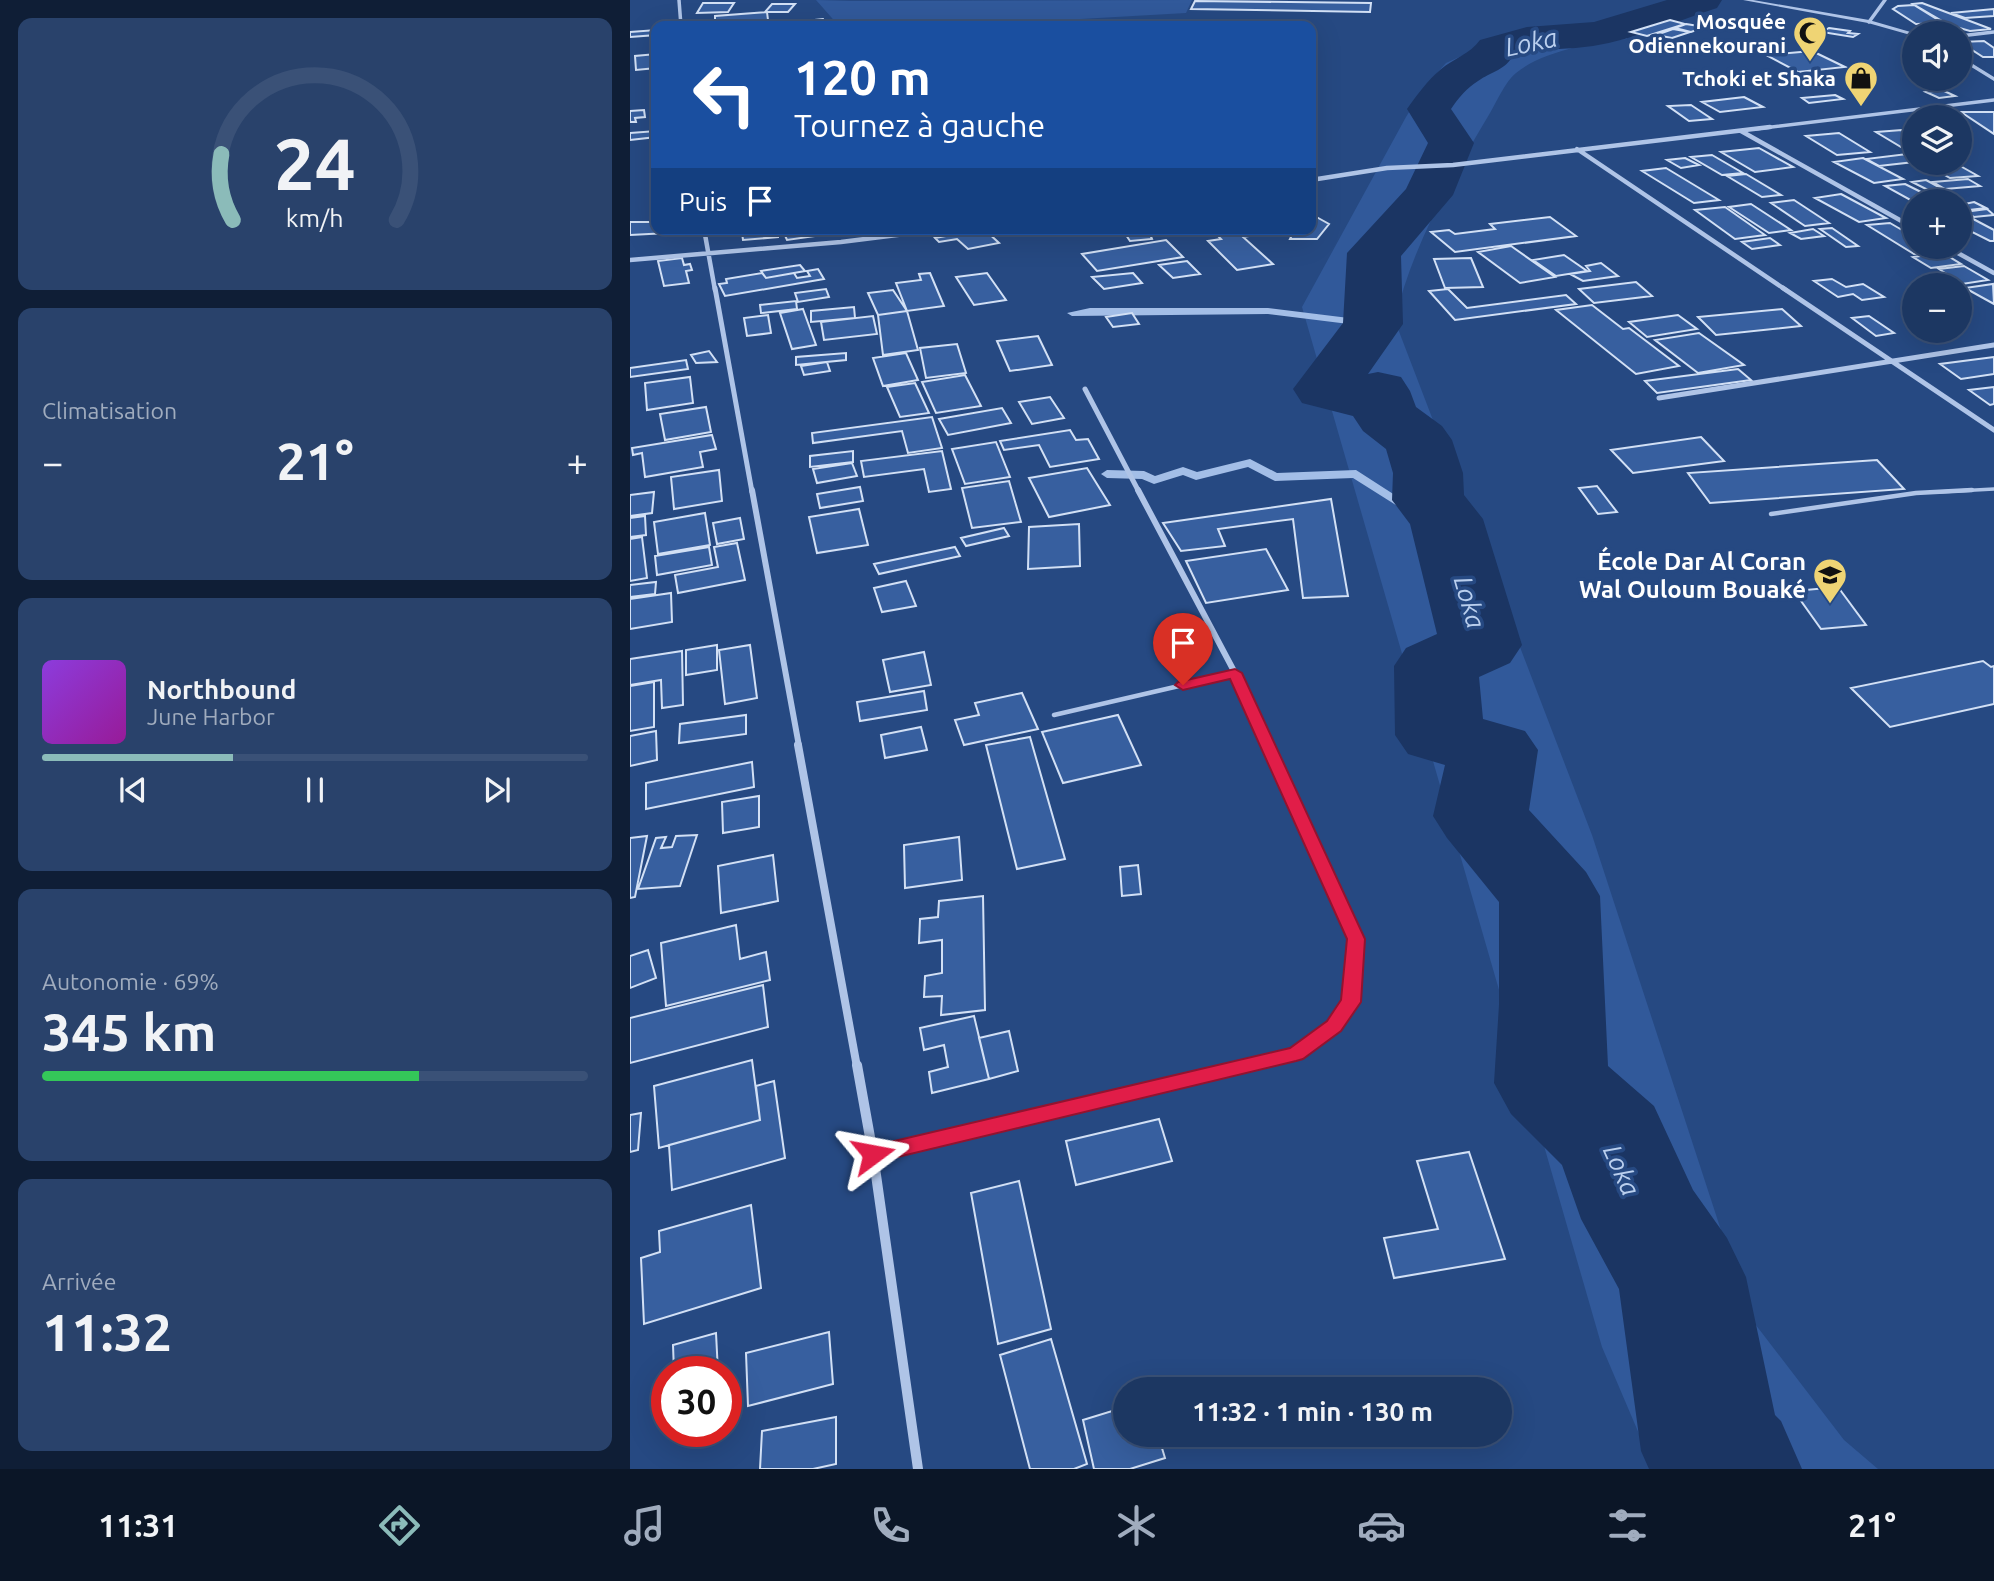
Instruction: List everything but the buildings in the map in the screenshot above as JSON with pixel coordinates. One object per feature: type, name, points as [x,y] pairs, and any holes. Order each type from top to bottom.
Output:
[{"type":"street","points":[[679,0],[681,21]]},
{"type":"street","points":[[1745,0],[1869,22],[1902,32]]},
{"type":"street","points":[[1869,22],[1885,0]]},
{"type":"street","points":[[1972,35],[1994,32]]},
{"type":"street","points":[[1972,65],[1994,79]]},
{"type":"street","points":[[1316,179],[1387,167],[1453,165],[1994,100]]},
{"type":"street","points":[[1740,131],[1902,221]]},
{"type":"street","points":[[1577,149],[1994,430]]},
{"type":"street","points":[[704,235],[873,1154],[918,1469]]},
{"type":"street","points":[[630,260],[898,235]]},
{"type":"street","points":[[1969,259],[1994,273]]},
{"type":"street","points":[[1659,398],[1994,345]]},
{"type":"street","points":[[873,1154],[1296,1054],[1334,1026],[1351,1002],[1356,939],[1235,673],[1085,389]]},
{"type":"lane","points":[[1771,514],[1916,493],[1994,489]]},
{"type":"lane","points":[[1054,715],[1235,673]]},
{"type":"shaded area","points":[[816,0],[1192,0],[1186,13],[1062,21],[835,21]]},
{"type":"shaded area","points":[[1689,0],[1716,1],[1626,34],[1627,39],[1584,45],[1539,59],[1512,77],[1434,214],[1411,267],[1395,321],[1592,835],[1749,1316],[1844,1440],[1878,1469],[1654,1469],[1602,1347],[1302,307],[1406,117],[1425,86],[1446,63],[1477,49],[1552,27],[1597,31]]},
{"type":"waterway","name":"Loka","points":[[1704,0],[1594,34],[1527,39],[1494,48],[1493,57],[1474,65],[1449,84],[1429,109],[1451,143],[1428,195],[1374,253],[1373,324],[1325,389],[1353,397],[1378,391],[1386,417],[1418,440],[1428,473],[1428,500],[1446,519],[1481,645],[1436,666],[1440,735],[1493,750],[1481,816],[1550,896],[1553,1005],[1551,1083],[1612,1140],[1643,1219],[1682,1277],[1712,1451],[1731,1469]]},
{"type":"waterway","points":[[1072,313],[1268,311],[1373,324]]},
{"type":"waterway","points":[[1107,474],[1144,475],[1154,480],[1183,471],[1196,476],[1250,463],[1275,477],[1356,474],[1399,503],[1428,500]]},
{"type":"place","name":"Mosquée Odiennekourani","points":[[1810,63]]},
{"type":"place","name":"Tchoki et Shaka","points":[[1861,108]]},
{"type":"place","name":"École Dar Al Coran Wal Ouloum Bouaké","points":[[1830,605]]},
{"type":"route","points":[[873,1154],[1296,1054],[1334,1026],[1351,1002],[1356,939],[1235,673],[1183,685]]}]
